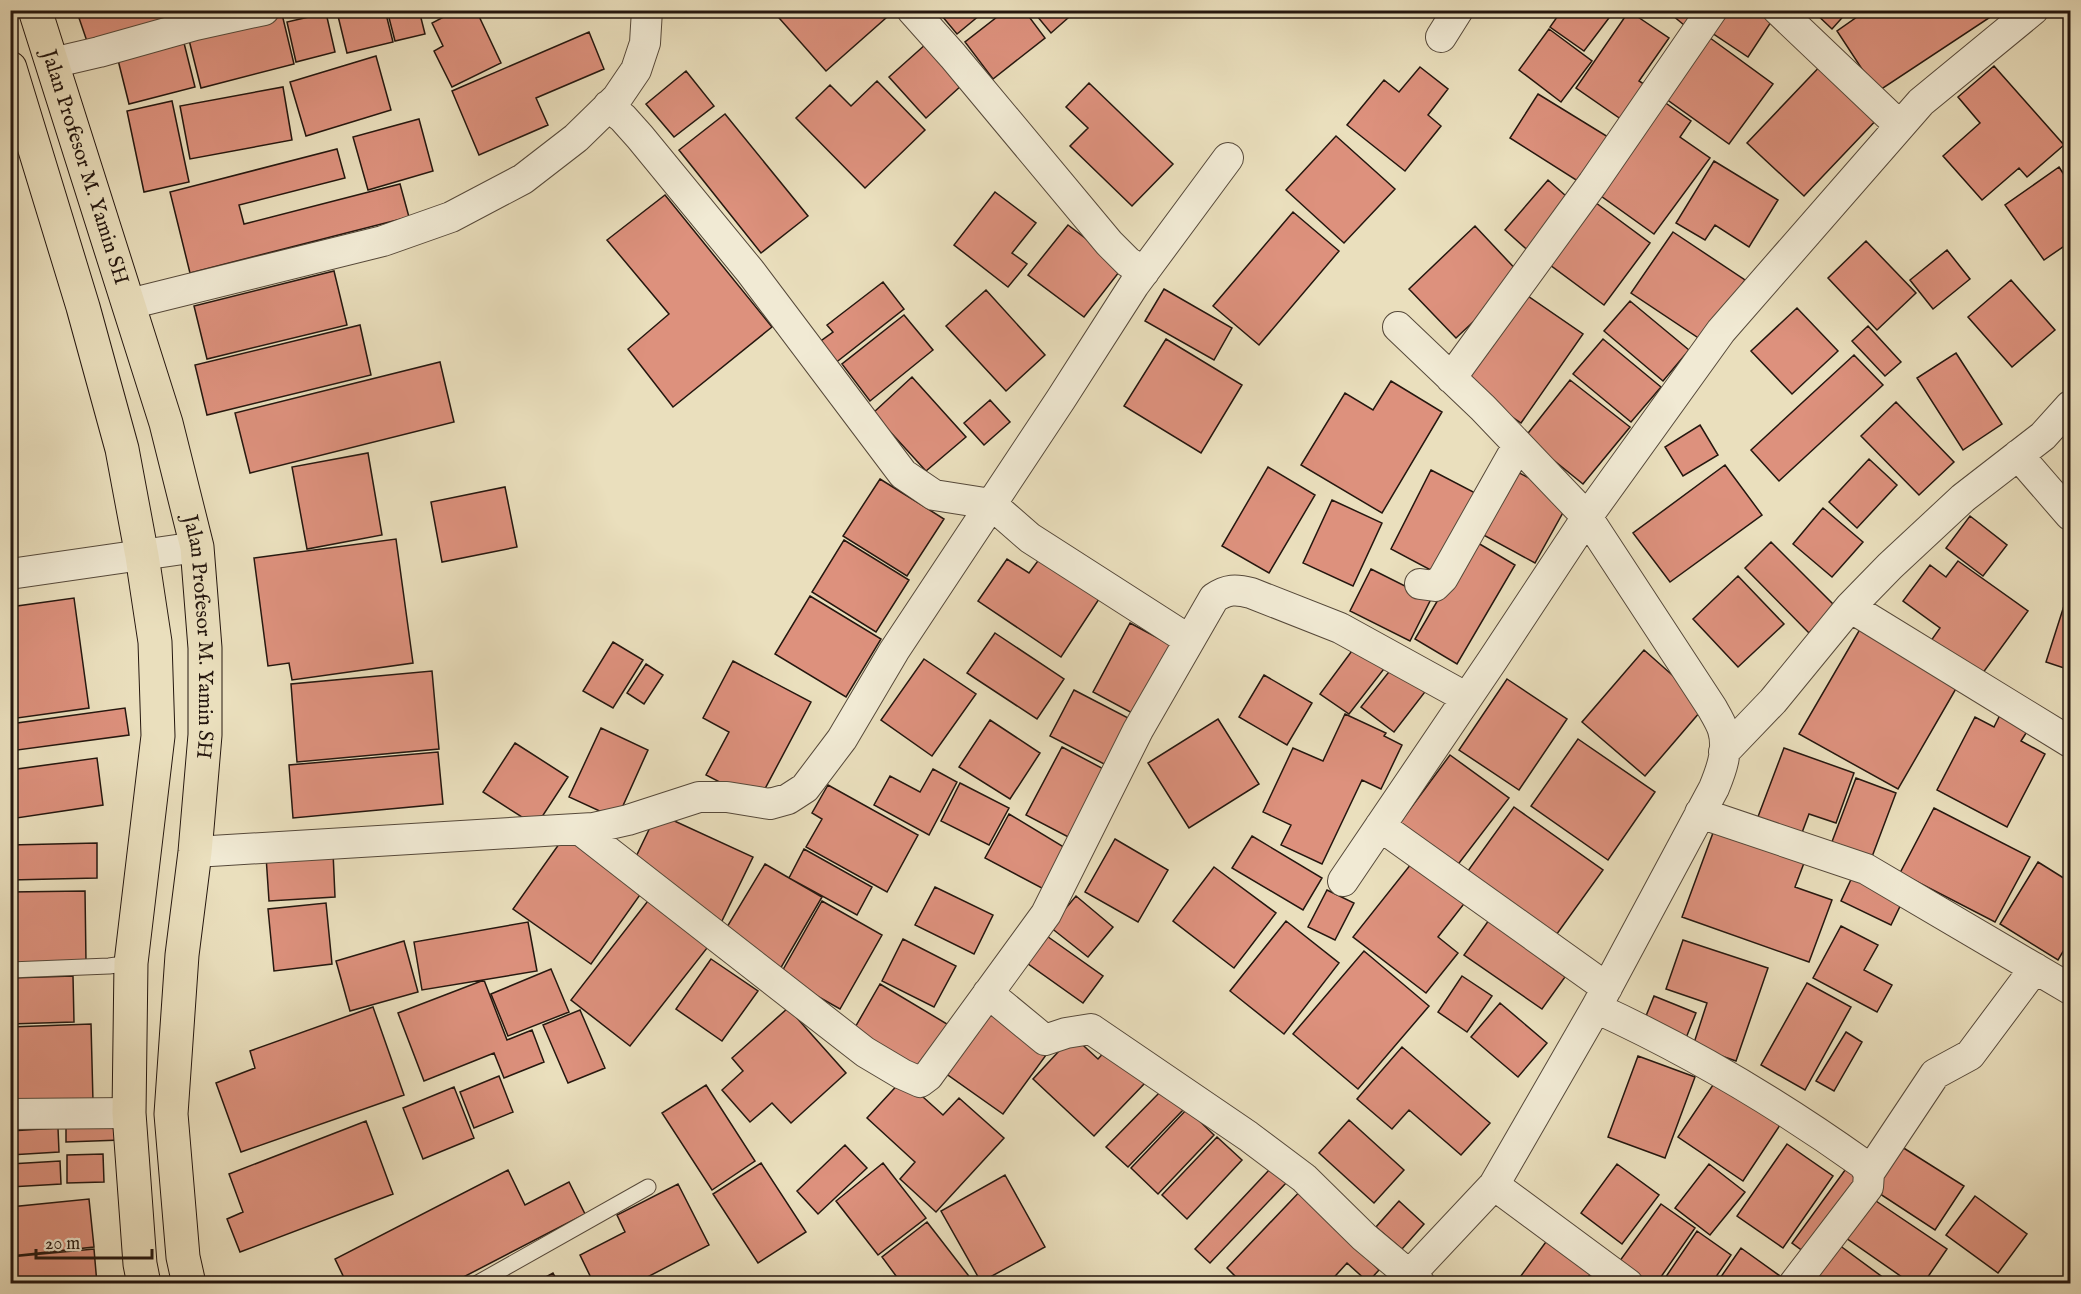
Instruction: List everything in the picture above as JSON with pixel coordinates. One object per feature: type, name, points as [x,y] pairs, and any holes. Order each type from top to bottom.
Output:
[{"type":"highway","name":"Jalan Profesor M. Yamin SH","points":[[35,10],[166,423],[197,547],[205,648],[205,735],[195,852],[182,955],[171,1114],[183,1257],[189,1284]]},
{"type":"highway","name":"Jalan Profesor M. Yamin SH","points":[[10,68],[83,307],[122,449],[155,642],[158,736],[131,963],[129,1113],[140,1264],[144,1284]]},
{"type":"street","points":[[52,63],[195,25],[264,10]]},
{"type":"street","points":[[129,304],[383,241],[451,217],[523,179],[576,138],[617,98],[636,70],[645,43],[647,10]]},
{"type":"street","points":[[912,10],[1109,243],[1128,262],[1139,279]]},
{"type":"street","points":[[1441,37],[1458,10]]},
{"type":"street","points":[[1451,378],[1593,183],[1712,10]]},
{"type":"street","points":[[1778,10],[1900,126]]},
{"type":"street","points":[[1343,880],[1587,517],[1721,331],[1921,102],[2033,10]]},
{"type":"street","points":[[608,106],[623,118],[640,137],[750,271],[903,474],[934,495],[991,504],[1030,538],[1188,640]]},
{"type":"street","points":[[195,852],[579,829],[628,820],[699,797],[727,797],[770,804],[778,803],[805,788],[842,739],[894,651],[1112,319],[1228,158]]},
{"type":"street","points":[[988,993],[1045,1040],[1066,1033],[1091,1029],[1248,1136],[1304,1178],[1410,1281],[1494,1185],[1602,998],[1700,813],[1723,767],[1724,732],[1712,708],[1587,517],[1518,445],[1398,327]]},
{"type":"street","points":[[1724,752],[1773,701],[1850,608],[1890,566],[1963,498],[2043,436],[2070,406]]},
{"type":"street","points":[[1419,584],[1435,586],[1443,578],[1518,445]]},
{"type":"street","points":[[2018,455],[2070,515]]},
{"type":"street","points":[[10,574],[197,547]]},
{"type":"street","points":[[579,829],[865,1052],[920,1082],[928,1076],[1052,904],[1138,730],[1214,598],[1224,591],[1236,590],[1340,628],[1467,698]]},
{"type":"street","points":[[1850,608],[2070,742]]},
{"type":"street","points":[[1700,813],[1866,869],[2070,989]]},
{"type":"street","points":[[1380,826],[1602,998],[1653,1034],[1762,1096],[1863,1164],[1869,1173]]},
{"type":"street","points":[[1794,1284],[1868,1187],[1869,1173],[1935,1074],[1970,1055],[2035,968]]},
{"type":"street","points":[[10,1114],[129,1113]]},
{"type":"street","points":[[1494,1185],[1628,1284]]},
{"type":"lane","points":[[10,970],[131,963]]},
{"type":"lane","points":[[476,1284],[648,1187]]},
{"type":"building","points":[[100,10],[166,10],[172,27],[91,53],[79,18]]},
{"type":"building","points":[[172,10],[216,10],[177,25]]},
{"type":"building","points":[[272,10],[281,10],[294,64],[201,88],[187,32]]},
{"type":"building","points":[[362,10],[385,10],[393,42],[347,53],[338,16]]},
{"type":"building","points":[[387,10],[419,10],[425,34],[395,41]]},
{"type":"building","points":[[457,10],[476,10],[501,63],[452,87],[434,51],[443,46],[432,23]]},
{"type":"building","points":[[772,10],[895,10],[826,71]]},
{"type":"building","points":[[937,10],[986,10],[957,34]]},
{"type":"building","points":[[1006,10],[1024,10],[1045,38],[993,79],[965,42]]},
{"type":"building","points":[[1032,10],[1077,10],[1051,33]]},
{"type":"building","points":[[1562,10],[1615,10],[1584,51],[1550,27]]},
{"type":"building","points":[[1666,10],[1695,10],[1684,25]]},
{"type":"building","points":[[1727,10],[1773,10],[1777,13],[1748,57],[1712,33]]},
{"type":"building","points":[[1812,10],[1849,10],[1832,29]]},
{"type":"building","points":[[1867,10],[2001,10],[1877,92],[1837,31]]},
{"type":"building","points":[[1629,11],[1669,38],[1639,81],[1652,89],[1628,124],[1576,88]]},
{"type":"building","points":[[326,13],[335,52],[296,62],[287,22]]},
{"type":"building","points":[[1549,29],[1592,61],[1561,102],[1519,70]]},
{"type":"building","points":[[589,32],[604,69],[536,98],[548,125],[479,155],[452,91]]},
{"type":"building","points":[[1706,35],[1773,84],[1729,144],[1662,96]]},
{"type":"building","points":[[183,39],[195,87],[129,104],[117,56]]},
{"type":"building","points":[[926,44],[963,84],[926,118],[889,77]]},
{"type":"building","points":[[376,56],[391,110],[306,136],[290,82]]},
{"type":"building","points":[[1826,60],[1882,114],[1804,196],[1747,143]]},
{"type":"building","points":[[1994,66],[2064,145],[2027,177],[2019,168],[1982,200],[1943,156],[1980,123],[1958,97]]},
{"type":"building","points":[[1420,67],[1448,89],[1428,115],[1441,126],[1405,171],[1347,125],[1384,80],[1399,92]]},
{"type":"building","points":[[686,71],[714,106],[674,137],[646,104]]},
{"type":"building","points":[[877,81],[925,130],[865,188],[796,118],[830,85],[851,106]]},
{"type":"building","points":[[1089,83],[1173,164],[1132,206],[1070,146],[1088,128],[1066,107]]},
{"type":"building","points":[[283,87],[292,140],[190,159],[180,106]]},
{"type":"building","points":[[1538,94],[1613,140],[1584,185],[1510,138]]},
{"type":"building","points":[[1660,99],[1691,121],[1680,137],[1710,158],[1654,234],[1594,191]]},
{"type":"building","points":[[172,101],[189,182],[144,192],[127,111]]},
{"type":"building","points":[[725,114],[808,216],[761,253],[679,150]]},
{"type":"building","points":[[419,119],[433,171],[368,190],[353,137]]},
{"type":"building","points":[[1336,136],[1395,189],[1344,243],[1286,190]]},
{"type":"building","points":[[337,149],[345,178],[239,205],[244,224],[400,184],[409,217],[190,273],[170,192]]},
{"type":"building","points":[[1714,161],[1778,200],[1749,247],[1715,225],[1705,240],[1676,223]]},
{"type":"building","points":[[2059,167],[2070,184],[2070,242],[2044,260],[2005,205]]},
{"type":"building","points":[[1548,180],[1575,204],[1532,254],[1505,230]]},
{"type":"building","points":[[995,192],[1036,223],[1012,253],[1027,264],[1008,287],[954,245]]},
{"type":"building","points":[[665,195],[772,327],[673,407],[628,349],[669,314],[607,240]]},
{"type":"building","points":[[1588,197],[1650,243],[1604,305],[1542,259]]},
{"type":"building","points":[[1293,212],[1339,251],[1259,345],[1213,306]]},
{"type":"building","points":[[1068,225],[1123,267],[1084,317],[1028,275]]},
{"type":"building","points":[[1475,226],[1522,276],[1456,338],[1409,289]]},
{"type":"building","points":[[1673,232],[1745,280],[1703,341],[1631,293]]},
{"type":"building","points":[[1866,241],[1916,293],[1877,330],[1828,278]]},
{"type":"building","points":[[1947,250],[1970,279],[1933,309],[1910,280]]},
{"type":"building","points":[[334,271],[347,325],[207,359],[194,306]]},
{"type":"building","points":[[2011,280],[2055,330],[2012,367],[1968,317]]},
{"type":"building","points":[[883,282],[904,309],[834,364],[818,343],[833,332],[827,325]]},
{"type":"building","points":[[1164,289],[1232,328],[1214,360],[1145,321]]},
{"type":"building","points":[[986,290],[1045,355],[1006,391],[946,326]]},
{"type":"building","points":[[1522,292],[1583,334],[1521,423],[1460,381]]},
{"type":"building","points":[[1630,301],[1689,350],[1663,381],[1604,331]]},
{"type":"building","points":[[1797,308],[1838,351],[1792,394],[1751,351]]},
{"type":"building","points":[[904,315],[933,350],[870,401],[842,364]]},
{"type":"building","points":[[360,325],[371,375],[207,415],[195,365]]},
{"type":"building","points":[[1868,326],[1901,362],[1885,376],[1852,341]]},
{"type":"building","points":[[1166,339],[1242,385],[1201,453],[1124,406]]},
{"type":"building","points":[[1603,339],[1661,387],[1631,422],[1573,374]]},
{"type":"building","points":[[1956,353],[2002,424],[1963,450],[1917,378]]},
{"type":"building","points":[[1854,355],[1883,385],[1779,481],[1751,450]]},
{"type":"building","points":[[440,362],[454,422],[250,473],[235,413]]},
{"type":"building","points":[[912,377],[966,437],[926,471],[873,413]]},
{"type":"building","points":[[1570,380],[1630,427],[1583,484],[1525,437]]},
{"type":"building","points":[[1391,381],[1442,412],[1382,513],[1301,465],[1345,393],[1373,410]]},
{"type":"building","points":[[990,400],[1010,422],[984,445],[964,423]]},
{"type":"building","points":[[1896,402],[1954,462],[1919,495],[1861,436]]},
{"type":"building","points":[[1700,425],[1718,455],[1683,476],[1665,447]]},
{"type":"building","points":[[368,453],[382,535],[307,549],[292,467]]},
{"type":"building","points":[[1869,459],[1897,485],[1857,528],[1829,502]]},
{"type":"building","points":[[1725,465],[1762,515],[1670,582],[1633,533]]},
{"type":"building","points":[[1268,467],[1315,495],[1269,573],[1222,546]]},
{"type":"building","points":[[1512,469],[1570,500],[1535,563],[1478,532]]},
{"type":"building","points":[[1431,470],[1481,496],[1440,575],[1391,549]]},
{"type":"building","points":[[880,479],[944,519],[907,576],[843,536]]},
{"type":"building","points":[[505,487],[517,547],[442,562],[431,502]]},
{"type":"building","points":[[1332,500],[1382,523],[1353,586],[1303,563]]},
{"type":"building","points":[[1823,508],[1863,542],[1832,577],[1793,544]]},
{"type":"building","points":[[1970,516],[2007,545],[1983,576],[1946,548]]},
{"type":"building","points":[[396,539],[413,663],[292,680],[289,663],[268,666],[254,558]]},
{"type":"building","points":[[844,540],[909,580],[876,632],[812,592]]},
{"type":"building","points":[[1473,540],[1515,565],[1457,664],[1415,639]]},
{"type":"building","points":[[1771,542],[1835,606],[1809,633],[1745,568]]},
{"type":"building","points":[[1043,554],[1103,593],[1061,657],[978,601],[1007,559],[1029,573]]},
{"type":"building","points":[[1958,561],[2028,611],[1977,681],[1928,645],[1940,628],[1903,601],[1930,565],[1946,577]]},
{"type":"building","points":[[1371,569],[1431,599],[1410,641],[1350,611]]},
{"type":"building","points":[[1738,576],[1784,624],[1738,667],[1693,619]]},
{"type":"building","points":[[2070,587],[2070,670],[2046,662]]},
{"type":"building","points":[[810,596],[881,639],[846,697],[775,654]]},
{"type":"building","points":[[74,598],[89,708],[10,719],[10,607]]},
{"type":"building","points":[[1130,623],[1171,645],[1134,714],[1093,692]]},
{"type":"building","points":[[1863,624],[1961,680],[1898,789],[1799,734]]},
{"type":"building","points":[[995,633],[1064,679],[1037,719],[967,673]]},
{"type":"building","points":[[613,642],[643,660],[613,708],[583,691]]},
{"type":"building","points":[[1357,644],[1387,665],[1349,714],[1320,694]]},
{"type":"building","points":[[1644,650],[1706,705],[1645,776],[1582,722]]},
{"type":"building","points":[[924,659],[976,694],[932,756],[881,720]]},
{"type":"building","points":[[733,661],[811,702],[758,802],[706,775],[729,732],[703,718]]},
{"type":"building","points":[[1396,663],[1428,688],[1394,732],[1361,707]]},
{"type":"building","points":[[646,664],[663,675],[644,704],[627,693]]},
{"type":"building","points":[[432,671],[439,749],[297,762],[291,684]]},
{"type":"building","points":[[1264,675],[1312,703],[1287,745],[1239,717]]},
{"type":"building","points":[[1507,679],[1567,719],[1519,790],[1459,750]]},
{"type":"building","points":[[1074,690],[1134,721],[1110,767],[1050,736]]},
{"type":"building","points":[[125,708],[129,735],[10,751],[10,724]]},
{"type":"building","points":[[1345,714],[1386,733],[1384,736],[1402,745],[1381,789],[1362,780],[1322,864],[1281,845],[1291,825],[1263,812],[1293,748],[1323,761]]},
{"type":"building","points":[[2000,715],[2028,730],[2021,741],[2045,754],[2007,827],[1937,790],[1975,717],[1994,727]]},
{"type":"building","points":[[1218,719],[1259,784],[1189,828],[1148,763]]},
{"type":"building","points":[[990,720],[1040,753],[1010,799],[959,767]]},
{"type":"building","points":[[601,728],[648,750],[617,819],[569,797]]},
{"type":"building","points":[[1578,739],[1655,792],[1608,860],[1531,806]]},
{"type":"building","points":[[515,743],[568,777],[536,826],[483,792]]},
{"type":"building","points":[[1062,747],[1113,774],[1076,841],[1026,815]]},
{"type":"building","points":[[1784,748],[1854,773],[1836,823],[1809,814],[1800,838],[1756,822]]},
{"type":"building","points":[[438,752],[443,804],[293,818],[289,765]]},
{"type":"building","points":[[1450,755],[1509,798],[1453,871],[1396,828]]},
{"type":"building","points":[[97,758],[103,805],[10,819],[10,770]]},
{"type":"building","points":[[933,769],[957,782],[929,835],[874,805],[890,776],[920,792]]},
{"type":"building","points":[[1856,778],[1896,793],[1870,862],[1830,847]]},
{"type":"building","points":[[960,783],[1009,808],[989,845],[941,821]]},
{"type":"building","points":[[828,785],[918,835],[887,892],[806,847],[822,819],[812,813]]},
{"type":"building","points":[[1514,807],[1603,870],[1554,938],[1465,875]]},
{"type":"building","points":[[1934,808],[2030,857],[1995,922],[1900,873]]},
{"type":"building","points":[[657,813],[753,857],[718,929],[632,865]]},
{"type":"building","points":[[1009,814],[1072,852],[1055,895],[985,858]]},
{"type":"building","points":[[1717,822],[1807,855],[1795,887],[1832,900],[1809,962],[1682,917]]},
{"type":"building","points":[[1252,836],[1322,878],[1303,910],[1232,868]]},
{"type":"building","points":[[564,837],[642,892],[591,964],[513,909]]},
{"type":"building","points":[[1115,839],[1168,870],[1138,922],[1085,892]]},
{"type":"building","points":[[97,843],[97,878],[10,880],[10,845]]},
{"type":"building","points":[[804,849],[872,887],[857,915],[789,878]]},
{"type":"building","points":[[333,852],[335,897],[269,901],[266,856]]},
{"type":"building","points":[[1415,859],[1467,900],[1438,937],[1458,953],[1426,993],[1353,937]]},
{"type":"building","points":[[2038,862],[2070,882],[2070,940],[2058,960],[2000,924]]},
{"type":"building","points":[[765,864],[822,897],[779,971],[721,937]]},
{"type":"building","points":[[1214,867],[1276,913],[1234,968],[1173,921]]},
{"type":"building","points":[[1855,871],[1905,896],[1891,925],[1841,901]]},
{"type":"building","points":[[935,887],[993,915],[974,954],[915,925]]},
{"type":"building","points":[[1327,890],[1354,903],[1335,940],[1308,927]]},
{"type":"building","points":[[85,891],[86,962],[10,964],[10,892]]},
{"type":"building","points":[[1076,896],[1113,927],[1088,957],[1050,927]]},
{"type":"building","points":[[651,897],[711,943],[630,1046],[571,1000]]},
{"type":"building","points":[[822,901],[882,935],[840,1009],[780,975]]},
{"type":"building","points":[[326,903],[332,964],[274,971],[268,909]]},
{"type":"building","points":[[1494,913],[1549,951],[1543,961],[1565,977],[1542,1009],[1464,955]]},
{"type":"building","points":[[1286,921],[1339,963],[1284,1034],[1230,991]]},
{"type":"building","points":[[528,922],[537,971],[422,990],[414,942]]},
{"type":"building","points":[[1841,926],[1878,945],[1864,970],[1892,985],[1877,1012],[1813,978]]},
{"type":"building","points":[[1044,934],[1103,976],[1083,1003],[1024,961]]},
{"type":"building","points":[[903,939],[956,966],[934,1007],[882,981]]},
{"type":"building","points":[[1683,940],[1768,968],[1736,1061],[1693,1046],[1707,1003],[1666,989]]},
{"type":"building","points":[[404,941],[418,992],[350,1011],[336,961]]},
{"type":"building","points":[[1364,951],[1429,1006],[1358,1089],[1293,1034]]},
{"type":"building","points":[[2070,956],[2070,976],[2062,971]]},
{"type":"building","points":[[711,959],[758,991],[722,1041],[676,1009]]},
{"type":"building","points":[[551,969],[569,1012],[508,1036],[491,994]]},
{"type":"building","points":[[73,976],[74,1022],[10,1024],[10,978]]},
{"type":"building","points":[[1462,976],[1492,996],[1467,1032],[1438,1012]]},
{"type":"building","points":[[484,980],[507,1040],[532,1030],[544,1062],[504,1078],[494,1053],[424,1081],[398,1013]]},
{"type":"building","points":[[1807,983],[1851,1007],[1805,1090],[1761,1065]]},
{"type":"building","points":[[880,984],[952,1027],[924,1073],[853,1031]]},
{"type":"building","points":[[1654,996],[1696,1013],[1686,1038],[1644,1021]]},
{"type":"building","points":[[1500,1003],[1547,1043],[1518,1077],[1471,1037]]},
{"type":"building","points":[[985,1004],[1049,1051],[1003,1114],[938,1068]]},
{"type":"building","points":[[373,1007],[404,1095],[241,1152],[216,1083],[255,1068],[250,1051]]},
{"type":"building","points":[[788,1008],[846,1073],[791,1123],[772,1103],[750,1122],[722,1090],[743,1071],[732,1058]]},
{"type":"building","points":[[580,1010],[605,1068],[568,1083],[543,1025]]},
{"type":"building","points":[[91,1024],[93,1102],[10,1106],[10,1027]]},
{"type":"building","points":[[1846,1032],[1862,1042],[1834,1091],[1816,1081]]},
{"type":"building","points":[[1073,1036],[1098,1059],[1108,1048],[1145,1083],[1094,1136],[1033,1079]]},
{"type":"building","points":[[1402,1047],[1490,1123],[1461,1155],[1409,1110],[1392,1129],[1357,1099]]},
{"type":"building","points":[[1638,1056],[1695,1077],[1665,1158],[1608,1137]]},
{"type":"building","points":[[499,1076],[513,1112],[474,1128],[460,1092]]},
{"type":"building","points":[[903,1079],[943,1115],[959,1098],[1004,1138],[936,1212],[900,1179],[915,1162],[867,1118]]},
{"type":"building","points":[[1717,1079],[1782,1122],[1743,1181],[1678,1137]]},
{"type":"building","points":[[706,1085],[755,1161],[712,1190],[662,1113]]},
{"type":"building","points":[[454,1087],[474,1138],[423,1159],[403,1108]]},
{"type":"building","points":[[1162,1090],[1183,1110],[1128,1167],[1106,1147]]},
{"type":"building","points":[[1187,1109],[1214,1135],[1158,1194],[1131,1168]]},
{"type":"building","points":[[1349,1120],[1404,1170],[1374,1203],[1319,1153]]},
{"type":"building","points":[[366,1121],[393,1194],[240,1252],[227,1219],[243,1212],[229,1174]]},
{"type":"building","points":[[121,1123],[121,1140],[66,1142],[66,1125]]},
{"type":"building","points":[[58,1128],[59,1152],[10,1155],[10,1131]]},
{"type":"building","points":[[1217,1137],[1242,1160],[1187,1219],[1162,1195]]},
{"type":"building","points":[[1787,1144],[1833,1176],[1783,1248],[1737,1216]]},
{"type":"building","points":[[845,1145],[867,1168],[818,1214],[797,1191]]},
{"type":"building","points":[[1902,1147],[1964,1186],[1935,1230],[1874,1190]]},
{"type":"building","points":[[103,1154],[104,1182],[67,1183],[67,1155]]},
{"type":"building","points":[[60,1161],[61,1184],[10,1187],[10,1164]]},
{"type":"building","points":[[761,1163],[806,1232],[758,1263],[713,1194]]},
{"type":"building","points":[[883,1163],[926,1218],[878,1255],[836,1201]]},
{"type":"building","points":[[1617,1164],[1659,1195],[1622,1244],[1581,1213]]},
{"type":"building","points":[[1709,1164],[1745,1192],[1710,1235],[1675,1208]]},
{"type":"building","points":[[1848,1166],[1866,1179],[1811,1257],[1792,1243]]},
{"type":"building","points":[[1270,1169],[1286,1183],[1210,1263],[1195,1249]]},
{"type":"building","points":[[508,1170],[525,1205],[569,1182],[585,1214],[450,1284],[347,1284],[335,1259]]},
{"type":"building","points":[[1005,1175],[1045,1247],[981,1282],[941,1211]]},
{"type":"building","points":[[678,1184],[709,1245],[634,1284],[594,1284],[580,1255],[625,1232],[617,1215]]},
{"type":"building","points":[[1305,1186],[1379,1270],[1368,1282],[1347,1263],[1328,1284],[1243,1284],[1227,1268]]},
{"type":"building","points":[[1975,1196],[2027,1234],[1998,1273],[1946,1235]]},
{"type":"building","points":[[89,1199],[94,1247],[10,1256],[10,1207]]},
{"type":"building","points":[[1873,1199],[1947,1249],[1923,1284],[1912,1284],[1846,1238]]},
{"type":"building","points":[[1399,1201],[1424,1224],[1402,1249],[1376,1227]]},
{"type":"building","points":[[1661,1204],[1695,1228],[1656,1284],[1649,1284],[1619,1262]]},
{"type":"building","points":[[927,1222],[975,1284],[902,1284],[882,1257]]},
{"type":"building","points":[[1697,1231],[1731,1255],[1711,1284],[1661,1284]]},
{"type":"building","points":[[1551,1235],[1595,1268],[1583,1284],[1515,1284]]},
{"type":"building","points":[[1835,1242],[1892,1284],[1805,1284]]},
{"type":"building","points":[[1741,1248],[1787,1281],[1785,1284],[1716,1284]]},
{"type":"building","points":[[94,1249],[97,1284],[10,1284],[10,1257]]},
{"type":"building","points":[[553,1273],[559,1284],[533,1284]]}]
